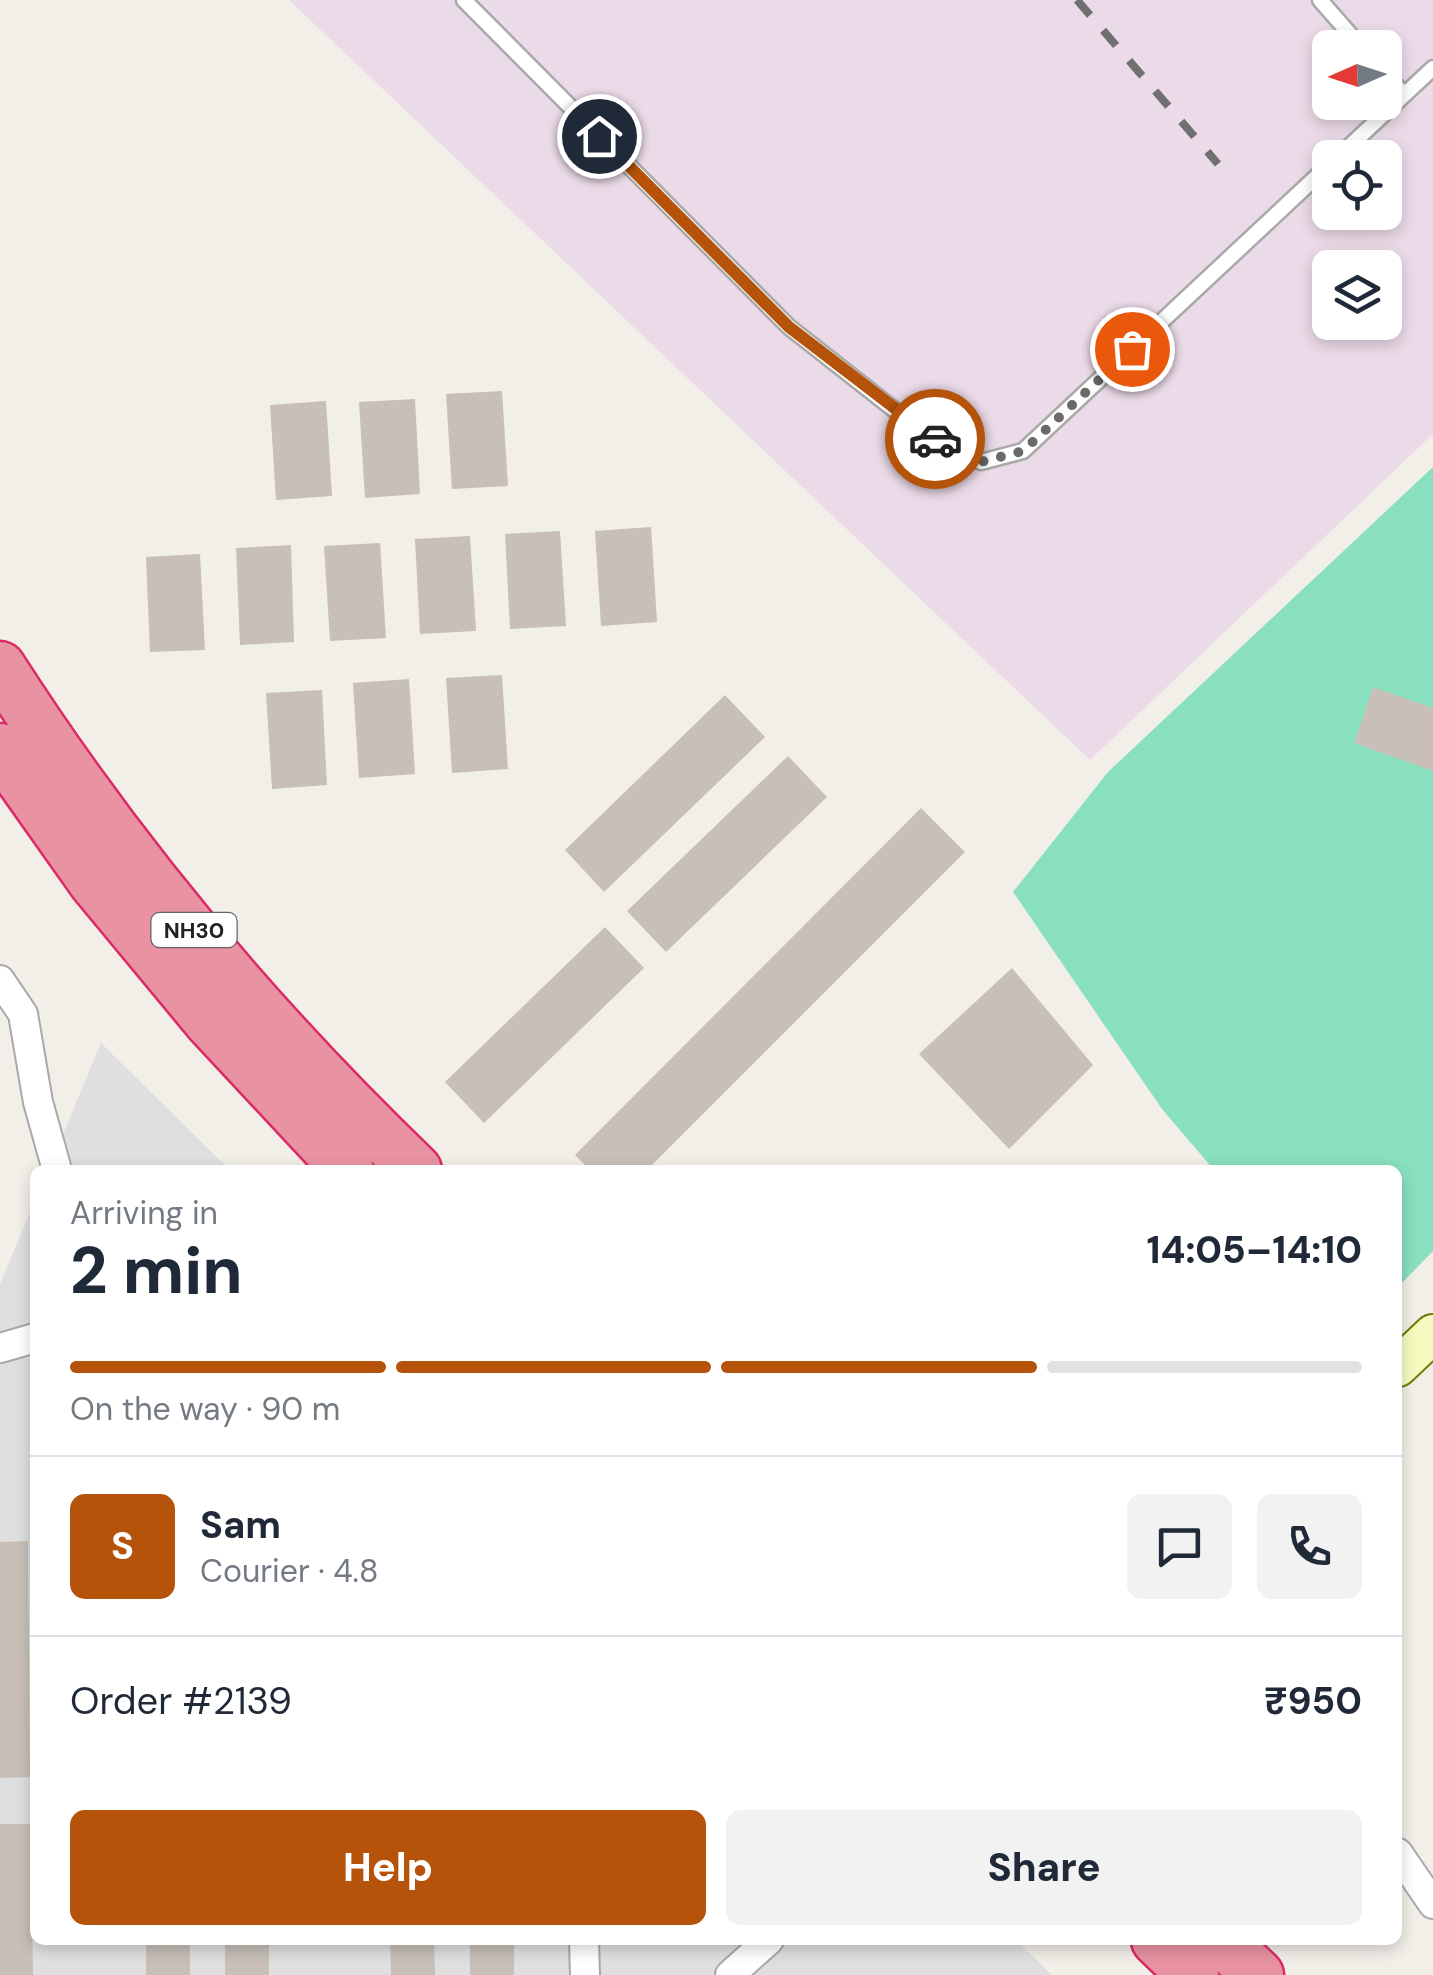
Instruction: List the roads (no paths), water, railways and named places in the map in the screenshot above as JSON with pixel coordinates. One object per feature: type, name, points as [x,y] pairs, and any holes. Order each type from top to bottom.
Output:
[{"type":"highway","name":"NH30","points":[[0,667],[133,856],[248,996],[411,1165]]},
{"type":"highway","name":"NH30","points":[[0,750],[118,910],[210,1022],[343,1165]]},
{"type":"highway","points":[[1162,1945],[1194,1975]]},
{"type":"highway","points":[[1226,1945],[1258,1975]]},
{"type":"street","points":[[0,980],[23,1014],[38,1102],[56,1165]]},
{"type":"street","points":[[1402,1364],[1433,1334]]},
{"type":"street","points":[[0,1348],[30,1339]]},
{"type":"street","points":[[1402,1859],[1433,1904]]},
{"type":"street","points":[[584,1945],[586,1975]]},
{"type":"street","points":[[730,1975],[763,1945]]},
{"type":"lane","points":[[464,0],[789,327],[924,433],[981,462],[1023,451],[1312,181]]},
{"type":"lane","points":[[1320,0],[1346,30]]},
{"type":"lane","points":[[1357,140],[1433,68]]},
{"type":"railway","points":[[1077,0],[1218,164]]}]
